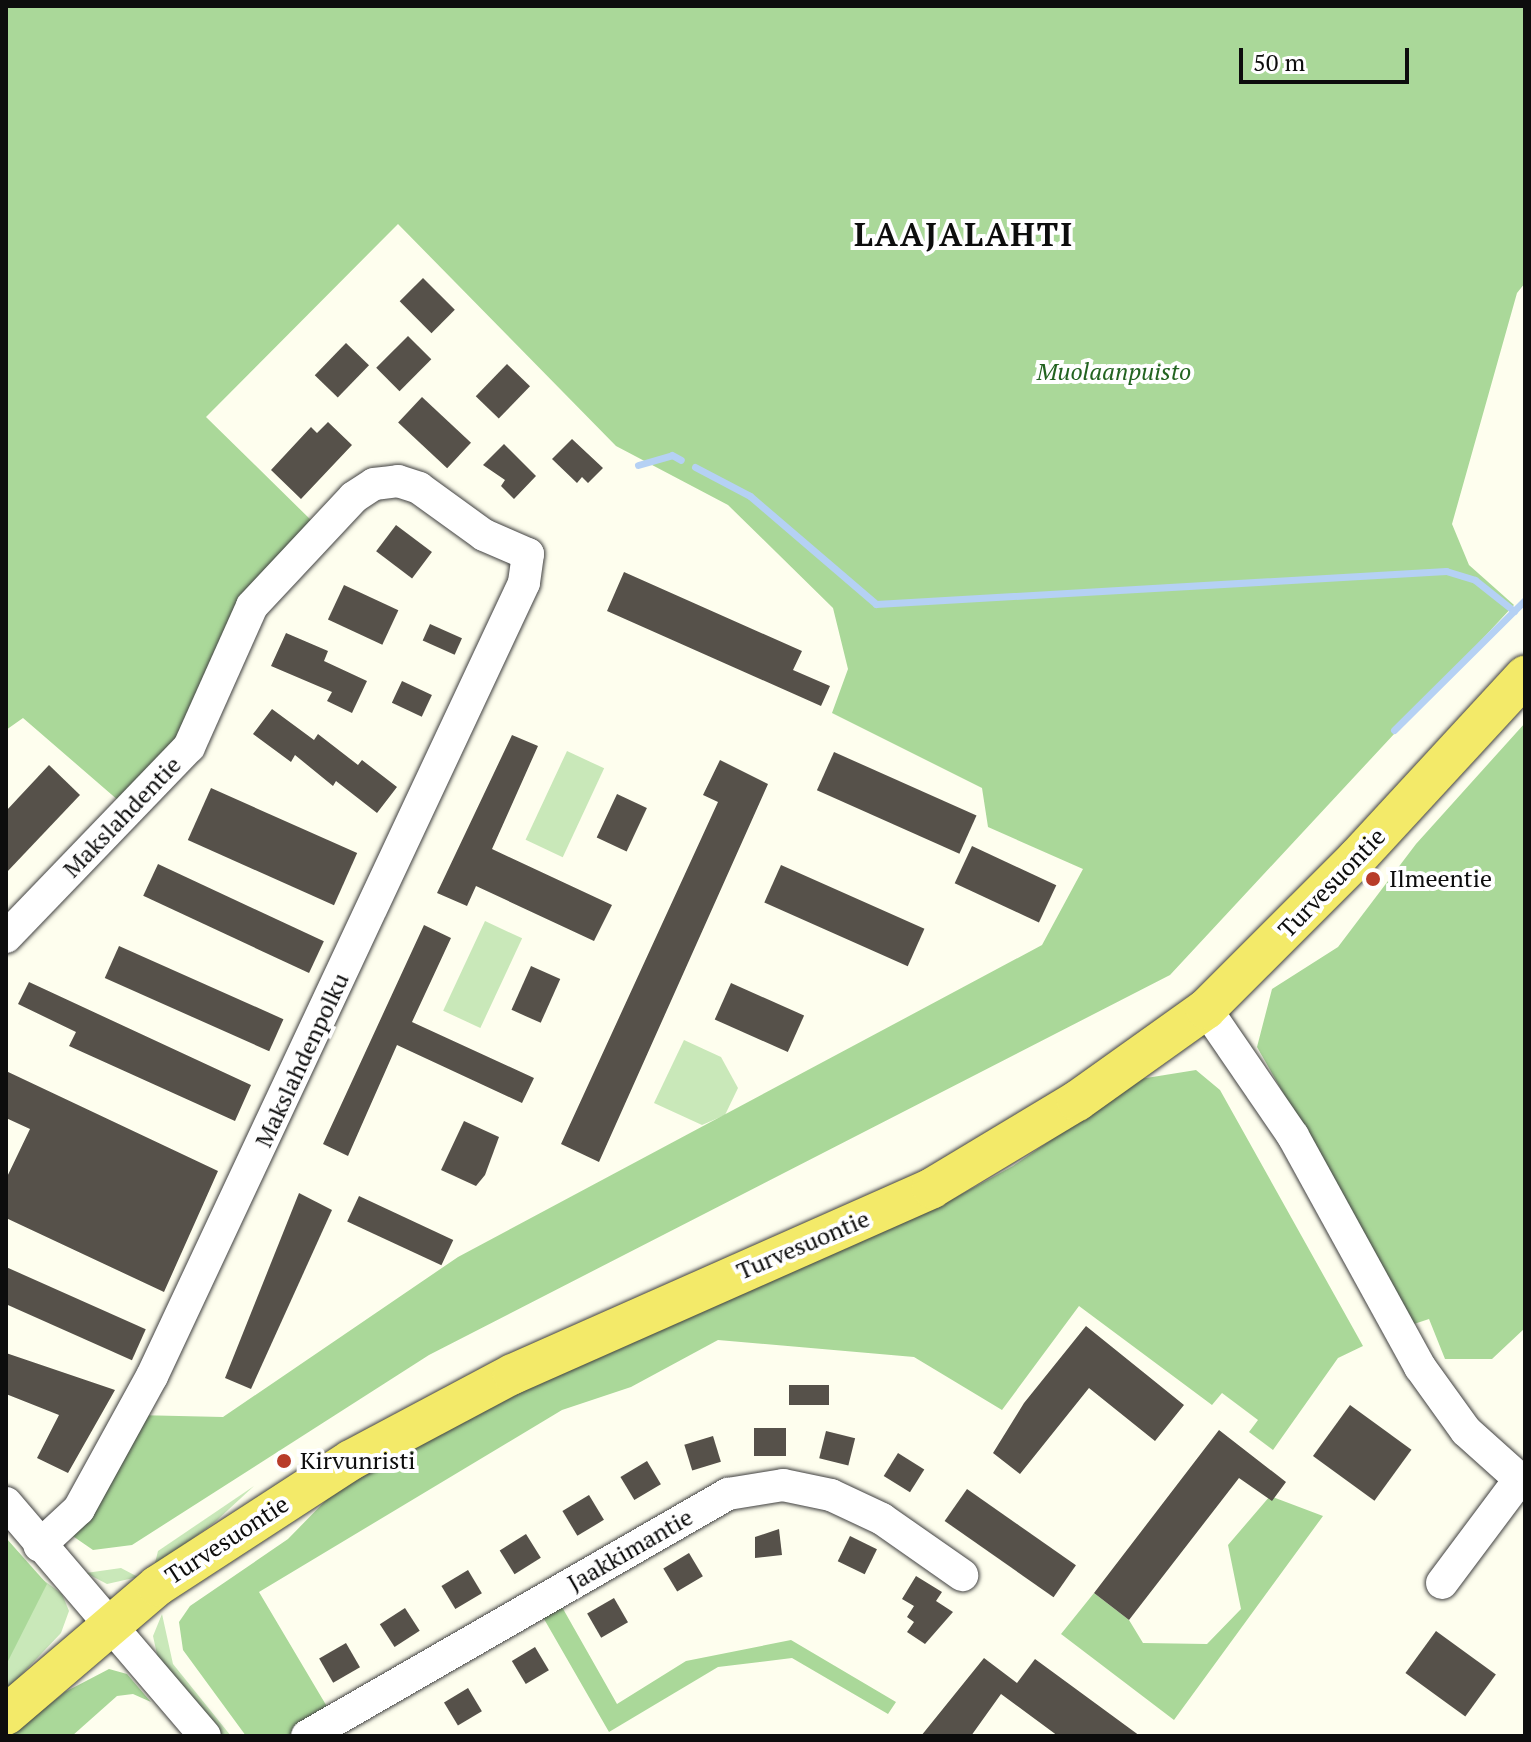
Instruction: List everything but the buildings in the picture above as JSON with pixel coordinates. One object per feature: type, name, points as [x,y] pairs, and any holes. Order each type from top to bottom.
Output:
[{"type":"main road","name":"Turvesuontie","points":[[6,1715],[106,1624],[258,1518],[437,1411],[584,1341],[932,1188],[1007,1146],[1206,1009],[1357,858],[1525,676]]},
{"type":"street","name":"Makslahdentie","points":[[6,937],[189,747],[252,606],[354,497],[374,484],[398,481],[419,488],[484,535],[528,554]]},
{"type":"street","name":"Makslahdenpolku","points":[[39,1546],[79,1509],[159,1361],[524,583],[528,554]]},
{"type":"street","points":[[1206,1009],[1293,1136],[1420,1367],[1466,1431],[1522,1482],[1442,1583]]},
{"type":"street","name":"Jaakkimantie","points":[[307,1736],[728,1494],[783,1485],[831,1495],[882,1519],[962,1575]]},
{"type":"street","points":[[6,1503],[39,1546],[205,1736]]},
{"type":"green space","name":"Muolaanpuisto","points":[[6,6],[1525,6],[1525,283],[1517,293],[1452,524],[1469,565],[1514,605],[1170,975],[429,1355],[132,1545],[93,1550],[64,1530],[135,1415],[223,1417],[458,1257],[1042,945],[1083,869],[988,827],[982,788],[832,713],[848,669],[833,608],[728,505],[616,446],[398,224],[206,417],[314,523],[181,736],[119,801],[23,718],[6,730]]},
{"type":"green space","points":[[1525,723],[1525,1328],[1492,1359],[1445,1359],[1429,1319],[1408,1326],[1339,1191],[1257,1047],[1272,989],[1338,947],[1416,844]]},
{"type":"green space","points":[[567,751],[604,768],[563,857],[526,840]]},
{"type":"green space","points":[[485,921],[522,938],[480,1028],[443,1011]]},
{"type":"green space","points":[[684,1040],[721,1057],[738,1088],[725,1115],[702,1125],[654,1103]]},
{"type":"green space","points":[[1196,1070],[1220,1090],[1363,1346],[1338,1358],[1273,1450],[1249,1432],[1258,1420],[1222,1393],[1212,1405],[1079,1306],[1002,1410],[914,1357],[718,1340],[631,1387],[562,1410],[259,1592],[329,1710],[287,1736],[246,1736],[183,1650],[179,1622],[190,1606],[288,1539],[332,1494],[511,1392],[938,1207],[1013,1166],[1140,1079]]},
{"type":"green space","points":[[254,1486],[215,1522],[154,1567],[158,1551]]},
{"type":"green space","points":[[1270,1496],[1323,1516],[1174,1720],[1061,1634],[1094,1593],[1129,1620],[1143,1643],[1207,1644],[1241,1609],[1228,1545]]},
{"type":"green space","points":[[6,1538],[38,1576],[62,1594],[69,1611],[61,1633],[6,1691]]},
{"type":"green space","points":[[6,1538],[47,1584],[6,1665]]},
{"type":"green space","points":[[121,1568],[138,1577],[107,1584],[86,1573]]},
{"type":"green space","points":[[562,1607],[617,1704],[686,1661],[791,1640],[896,1702],[888,1714],[792,1658],[718,1667],[609,1732],[540,1612]]},
{"type":"green space","points":[[162,1614],[173,1664],[231,1736],[221,1736],[158,1659],[153,1636]]},
{"type":"green space","points":[[109,1669],[127,1674],[151,1702],[133,1694],[117,1696],[72,1736],[10,1736],[65,1692]]},
{"type":"waterway","points":[[638,465],[672,455],[681,460]]},
{"type":"waterway","points":[[695,467],[750,496],[876,604],[1446,571],[1475,580],[1514,611]]},
{"type":"waterway","points":[[1394,730],[1525,600]]},
{"type":"place","name":"Ilmeentie","points":[[1373,879]]},
{"type":"place","name":"Kirvunristi","points":[[284,1461]]},
{"type":"district","name":"LAAJALAHTI","points":[[964,234]]}]
